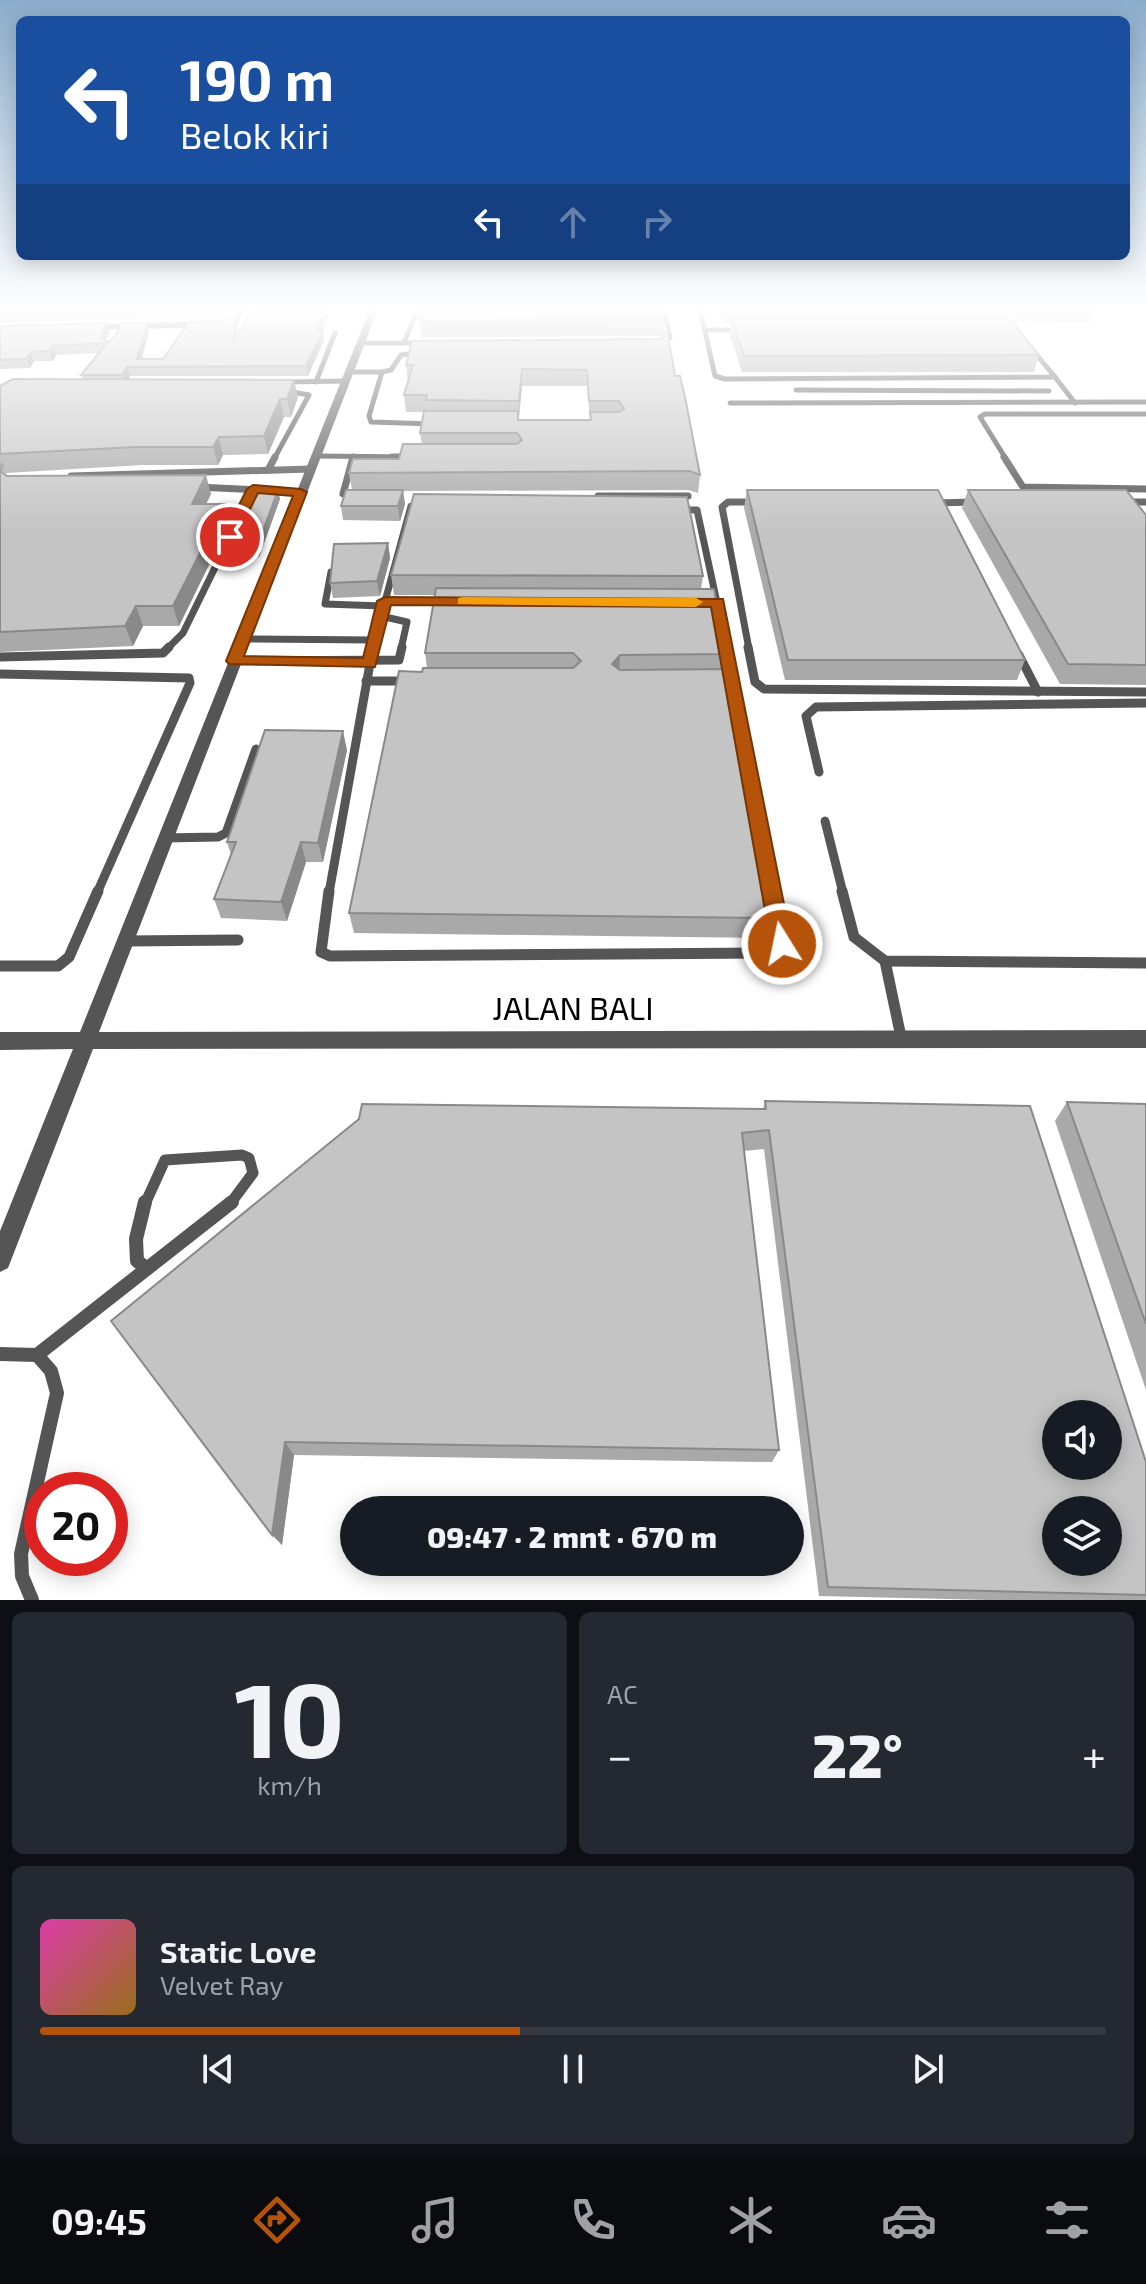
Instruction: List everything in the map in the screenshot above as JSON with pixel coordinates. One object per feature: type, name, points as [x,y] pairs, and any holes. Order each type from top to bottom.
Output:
[{"type":"street","points":[[0,1260],[344,384]]},
{"type":"street","name":"JALAN BALI","points":[[0,1041],[899,1031],[1146,1039]]},
{"type":"lane","points":[[379,384],[369,416],[371,422],[445,424]]},
{"type":"lane","points":[[1043,384],[1057,402]]},
{"type":"lane","points":[[1060,384],[1075,403]]},
{"type":"lane","points":[[796,390],[1049,391]]},
{"type":"lane","points":[[268,470],[309,395],[301,391],[270,391]]},
{"type":"lane","points":[[730,403],[1146,402]]},
{"type":"lane","points":[[1146,414],[985,414],[980,417],[1023,487],[1146,489]]},
{"type":"lane","points":[[353,457],[343,494],[362,497]]},
{"type":"lane","points":[[62,476],[268,470],[353,457],[428,457]]},
{"type":"lane","points":[[189,487],[301,492]]},
{"type":"lane","points":[[0,657],[163,653],[183,633],[253,489]]},
{"type":"lane","points":[[595,496],[688,496]]},
{"type":"lane","points":[[409,497],[471,497]]},
{"type":"lane","points":[[759,502],[728,502],[722,507],[759,686],[770,692],[1146,692]]},
{"type":"lane","points":[[926,503],[988,502]]},
{"type":"lane","points":[[1114,502],[1146,502]]},
{"type":"lane","points":[[941,503],[948,516]]},
{"type":"lane","points":[[411,506],[693,508],[698,511],[782,944],[778,949],[772,953],[330,956],[321,952],[320,943],[366,681],[384,603],[407,510],[411,506]]},
{"type":"lane","points":[[331,572],[325,604],[464,601]]},
{"type":"lane","points":[[702,602],[718,602]]},
{"type":"lane","points":[[234,661],[370,663],[402,658],[407,622],[381,616]]},
{"type":"lane","points":[[243,639],[374,640]]},
{"type":"lane","points":[[1017,652],[1038,692]]},
{"type":"lane","points":[[0,674],[184,676],[189,678],[190,683],[69,957],[58,966],[0,966]]},
{"type":"lane","points":[[366,681],[414,681]]},
{"type":"lane","points":[[719,682],[733,682]]},
{"type":"lane","points":[[819,772],[806,716],[816,707],[1146,703]]},
{"type":"lane","points":[[164,838],[218,837],[226,833],[256,749]]},
{"type":"lane","points":[[825,821],[854,937],[885,961],[1146,963]]},
{"type":"lane","points":[[123,941],[238,940]]},
{"type":"lane","points":[[885,961],[899,1031]]},
{"type":"lane","points":[[0,1354],[37,1355],[145,1267],[237,1198],[253,1173],[249,1158],[242,1155],[165,1160],[148,1195],[134,1247],[137,1261],[145,1267]]},
{"type":"lane","points":[[32,1600],[22,1576],[21,1554],[57,1393],[56,1381],[37,1355]]},
{"type":"building","points":[[293,384],[287,399],[280,399],[264,436],[219,437],[213,447],[136,447],[0,454],[0,386]]},
{"type":"building","points":[[407,384],[521,384],[519,401],[426,400],[427,395],[404,395]]},
{"type":"building","points":[[588,384],[682,384],[700,475],[690,471],[349,473],[353,459],[399,459],[403,444],[517,444],[522,440],[517,433],[420,433],[424,411],[518,411],[518,420],[591,420],[590,412],[619,412],[624,409],[619,401],[589,401]]},
{"type":"building","points":[[0,464],[3,465],[1,472],[7,476],[206,475],[192,504],[225,504],[173,606],[136,606],[125,626],[0,632]]},
{"type":"building","points":[[258,490],[278,490],[257,547],[225,547],[242,513],[249,513]]},
{"type":"building","points":[[346,490],[403,490],[398,506],[341,506]]},
{"type":"building","points":[[747,490],[938,490],[1025,660],[788,660]]},
{"type":"building","points":[[968,490],[1126,490],[1146,515],[1146,665],[1068,664]]},
{"type":"building","points":[[414,494],[687,497],[703,576],[391,575]]},
{"type":"building","points":[[388,543],[377,581],[330,583],[334,544]]},
{"type":"building","points":[[436,588],[714,589],[726,654],[620,655],[612,664],[620,670],[729,669],[771,918],[349,913],[399,671],[422,672],[423,668],[573,668],[581,661],[573,653],[425,653]]},
{"type":"building","points":[[265,730],[343,731],[318,843],[301,842],[281,902],[214,899],[236,842],[227,842]]},
{"type":"building","points":[[765,1101],[1030,1106],[1146,1462],[1146,1595],[828,1587],[769,1130],[742,1133],[779,1450],[285,1442],[272,1535],[111,1321],[359,1119],[362,1104],[766,1109]]},
{"type":"building","points":[[1067,1102],[1146,1104],[1146,1324]]},
{"type":"slow traffic","points":[[463,601],[696,602]]},
{"type":"route","points":[[230,537],[253,489],[301,492],[234,661],[370,663],[385,601],[718,602],[782,944]]}]
